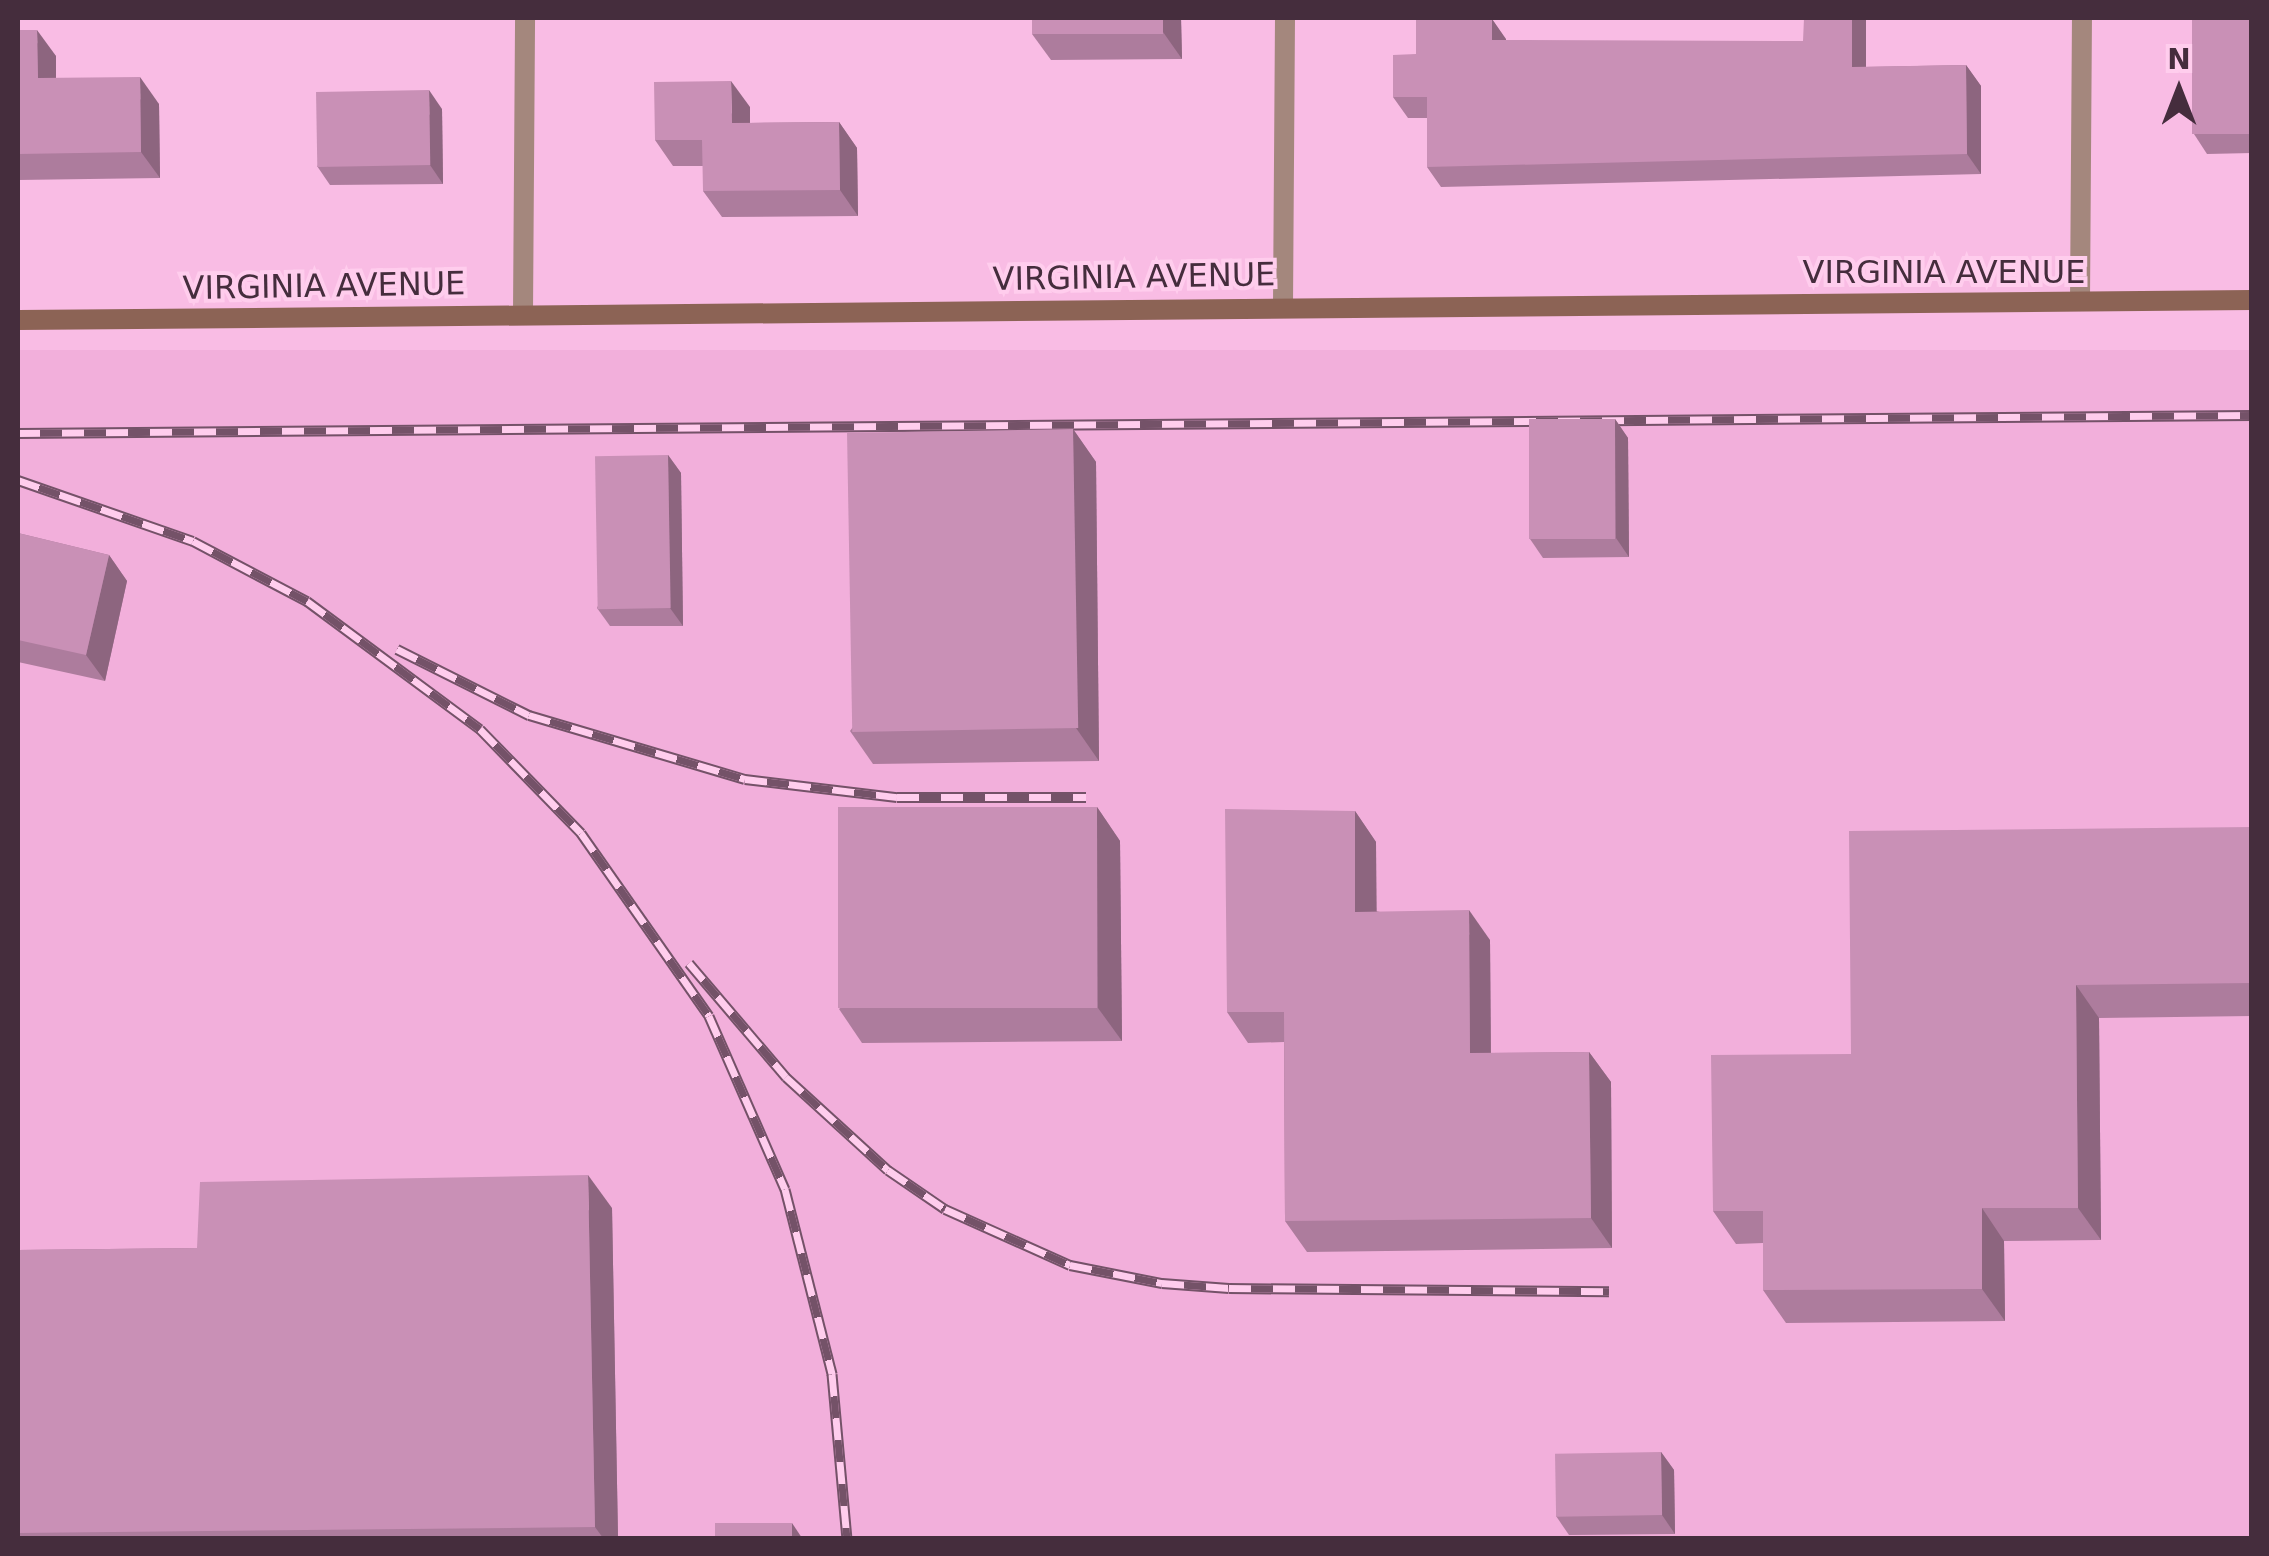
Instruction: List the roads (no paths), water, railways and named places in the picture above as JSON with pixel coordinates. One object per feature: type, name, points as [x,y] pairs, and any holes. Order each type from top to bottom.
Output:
[{"type":"street","points":[[523,314],[524,18]]},
{"type":"street","points":[[1283,306],[1286,18]]},
{"type":"street","points":[[2080,301],[2082,18]]},
{"type":"street","name":"VIRGINIA AVENUE","points":[[18,320],[2252,300]]},
{"type":"railway","points":[[18,433],[2252,415]]},
{"type":"railway","points":[[18,480],[193,541],[307,601],[480,729],[581,833],[709,1016],[785,1189],[832,1374],[847,1538]]},
{"type":"railway","points":[[397,649],[529,715],[745,779],[897,797],[1086,797]]},
{"type":"railway","points":[[689,963],[786,1077],[888,1170],[945,1209],[1070,1265],[1162,1283],[1229,1288],[1609,1291]]}]
